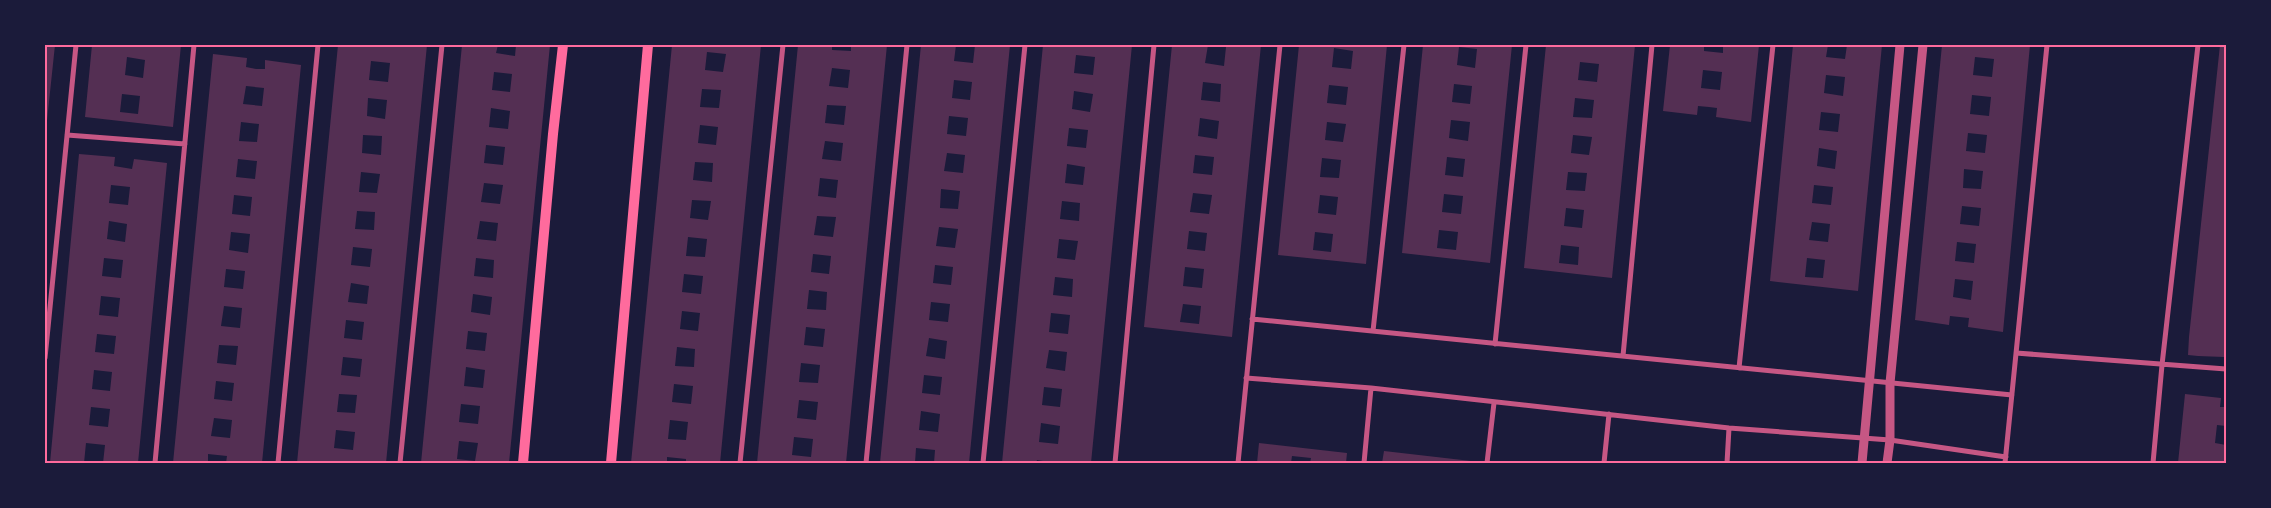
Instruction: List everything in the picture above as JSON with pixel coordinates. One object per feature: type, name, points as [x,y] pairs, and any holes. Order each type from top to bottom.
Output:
[{"type":"main road","points":[[523,463],[563,45]]},
{"type":"main road","points":[[611,463],[648,45]]},
{"type":"street","points":[[45,358],[76,45]]},
{"type":"street","points":[[155,463],[194,45]]},
{"type":"street","points":[[278,463],[318,45],[314,45]]},
{"type":"street","points":[[400,463],[442,45]]},
{"type":"street","points":[[740,463],[783,45]]},
{"type":"street","points":[[866,463],[906,45]]},
{"type":"street","points":[[983,463],[1025,45]]},
{"type":"street","points":[[1115,463],[1154,45]]},
{"type":"street","points":[[1238,463],[1280,45]]},
{"type":"street","points":[[1373,331],[1404,45]]},
{"type":"street","points":[[1495,344],[1526,45]]},
{"type":"street","points":[[1623,356],[1652,45]]},
{"type":"street","points":[[1739,368],[1773,45]]},
{"type":"street","points":[[1862,463],[1900,45]]},
{"type":"street","points":[[1887,463],[1890,440],[1890,383],[1924,45]]},
{"type":"street","points":[[1246,378],[1371,388],[1729,428],[1890,440],[2005,460],[2047,45]]},
{"type":"street","points":[[2153,463],[2162,365],[2198,45]]},
{"type":"street","points":[[67,135],[185,144]]},
{"type":"street","points":[[1252,319],[2012,395]]},
{"type":"street","points":[[2016,353],[2162,365],[2226,368]]},
{"type":"street","points":[[1364,463],[1371,388]]},
{"type":"street","points":[[1487,463],[1494,403]]},
{"type":"street","points":[[1604,463],[1608,414]]},
{"type":"street","points":[[1727,463],[1729,428]]},
{"type":"building","points":[[45,45],[55,45],[46,130],[45,130]]},
{"type":"building","points":[[92,45],[181,45],[173,127],[85,117]],"holes":[[[127,57],[145,60],[143,78],[125,75]],[[122,94],[140,96],[138,114],[120,112]]]},
{"type":"building","points":[[338,45],[427,45],[386,463],[297,463]],"holes":[[[371,61],[390,63],[388,82],[369,80]],[[368,98],[387,100],[385,119],[367,116]],[[363,135],[382,136],[381,155],[362,153]],[[361,172],[380,174],[377,193],[359,192]],[[357,211],[375,212],[374,230],[355,229]],[[353,247],[372,249],[370,267],[351,265]],[[351,283],[369,286],[367,304],[348,302]],[[346,320],[364,322],[362,340],[344,338]],[[343,357],[362,359],[360,377],[341,375]],[[339,394],[357,395],[355,413],[337,412]],[[336,430],[355,432],[353,450],[334,448]]]},
{"type":"building","points":[[462,45],[498,45],[496,53],[515,56],[516,45],[550,45],[509,463],[421,463]],"holes":[[[494,72],[512,74],[510,92],[492,90]],[[491,108],[510,111],[508,129],[489,127]],[[486,145],[505,147],[503,165],[484,163]],[[484,183],[503,185],[500,204],[481,202]],[[480,221],[498,223],[496,241],[477,239]],[[476,258],[494,260],[493,278],[474,276]],[[473,294],[492,297],[490,315],[471,312]],[[468,331],[487,333],[485,351],[466,349]],[[466,367],[485,370],[483,388],[464,386]],[[461,404],[480,406],[478,424],[459,422]],[[459,441],[478,443],[475,461],[457,459]]]},
{"type":"building","points":[[672,45],[761,45],[720,463],[686,463],[686,459],[667,457],[667,463],[631,463]],"holes":[[[707,52],[726,54],[723,72],[705,70]],[[702,89],[721,90],[719,108],[700,107]],[[700,125],[718,127],[716,145],[698,143]],[[695,162],[713,163],[712,182],[693,180]],[[692,200],[711,201],[708,220],[690,218]],[[688,237],[707,239],[705,257],[686,256]],[[684,274],[703,276],[701,294],[682,292]],[[682,311],[700,313],[698,331],[680,329]],[[677,347],[695,349],[694,367],[675,366]],[[674,384],[693,386],[691,404],[672,402]],[[670,420],[688,422],[686,440],[668,439]]]},
{"type":"building","points":[[798,45],[832,45],[832,50],[851,51],[851,45],[887,45],[846,463],[757,463]],"holes":[[[832,68],[850,70],[848,88],[829,86]],[[827,105],[846,106],[844,125],[825,123]],[[825,141],[843,143],[841,161],[822,159]],[[820,178],[838,180],[836,198],[818,196]],[[817,216],[836,217],[833,237],[814,235]],[[813,254],[831,256],[829,274],[811,272]],[[809,290],[827,292],[826,310],[807,309]],[[806,327],[825,329],[823,347],[804,345]],[[801,363],[820,365],[818,383],[799,382]],[[799,400],[818,402],[816,420],[797,418]],[[794,437],[813,439],[811,457],[792,455]]]},
{"type":"building","points":[[921,45],[956,45],[954,61],[973,63],[975,45],[1010,45],[969,463],[934,463],[935,450],[916,448],[915,463],[880,463]],"holes":[[[954,80],[972,82],[970,100],[952,98]],[[949,116],[968,118],[966,136],[947,134]],[[947,153],[965,155],[963,173],[944,171]],[[941,189],[960,191],[958,209],[940,208]],[[939,227],[958,229],[955,248],[936,246]],[[935,265],[953,267],[951,285],[933,283]],[[931,302],[950,304],[948,322],[929,320]],[[929,338],[947,341],[945,359],[926,356]],[[924,375],[942,377],[940,395],[922,393]],[[921,411],[940,414],[938,432],[919,430]]]},
{"type":"building","points":[[1043,45],[1132,45],[1091,463],[1055,463],[1037,460],[1036,463],[1002,463]],"holes":[[[1076,55],[1095,57],[1093,75],[1074,73]],[[1074,91],[1093,94],[1090,112],[1072,109]],[[1069,128],[1088,130],[1086,148],[1067,146]],[[1067,164],[1085,167],[1083,185],[1065,183]],[[1062,201],[1080,203],[1079,221],[1060,219]],[[1059,239],[1078,241],[1075,260],[1057,258]],[[1055,277],[1073,279],[1072,297],[1053,295]],[[1051,313],[1070,315],[1068,334],[1049,332]],[[1049,350],[1067,352],[1065,371],[1046,368]],[[1044,387],[1062,389],[1060,407],[1042,405]],[[1041,423],[1060,426],[1058,444],[1039,442]]]},
{"type":"building","points":[[1172,45],[1208,45],[1205,63],[1224,66],[1226,47],[1218,45],[1261,45],[1232,337],[1144,327]],"holes":[[[1203,82],[1221,84],[1220,102],[1201,100]],[[1200,118],[1219,121],[1217,139],[1198,136]],[[1195,155],[1214,157],[1212,175],[1193,173]],[[1193,193],[1212,195],[1209,214],[1190,212]],[[1189,231],[1207,233],[1205,251],[1187,249]],[[1185,267],[1204,269],[1202,288],[1183,286]],[[1183,304],[1201,306],[1199,324],[1180,322]]]},
{"type":"building","points":[[1299,45],[1387,45],[1366,264],[1278,255]],"holes":[[[1334,48],[1353,51],[1351,69],[1332,67]],[[1329,85],[1348,87],[1346,105],[1327,103]],[[1327,122],[1346,124],[1343,142],[1325,140]],[[1322,158],[1341,160],[1339,178],[1320,177]],[[1320,195],[1338,197],[1336,215],[1318,213]],[[1315,232],[1333,234],[1331,252],[1313,250]]]},
{"type":"building","points":[[1423,45],[1512,45],[1490,263],[1402,253]],"holes":[[[1459,47],[1477,49],[1475,68],[1457,65]],[[1454,84],[1472,86],[1470,104],[1452,102]],[[1451,120],[1470,122],[1468,141],[1449,138]],[[1447,157],[1465,159],[1463,177],[1445,175]],[[1444,194],[1463,196],[1461,214],[1442,212]],[[1439,230],[1458,232],[1456,250],[1437,248]]]},
{"type":"building","points":[[1546,45],[1635,45],[1612,278],[1524,268]],"holes":[[[1580,62],[1599,64],[1597,82],[1578,80]],[[1575,98],[1594,100],[1592,118],[1573,117]],[[1573,135],[1592,137],[1589,155],[1571,153]],[[1568,172],[1587,173],[1585,191],[1566,190]],[[1566,208],[1584,210],[1582,228],[1564,226]],[[1561,245],[1579,247],[1578,265],[1559,263]]]},
{"type":"building","points":[[1670,45],[1704,45],[1704,51],[1723,53],[1723,45],[1759,45],[1751,122],[1716,117],[1717,108],[1709,107],[1698,106],[1697,115],[1663,111]],"holes":[[[1703,70],[1722,72],[1720,90],[1701,88]]]},
{"type":"building","points":[[1793,45],[1828,45],[1826,57],[1845,59],[1847,45],[1882,45],[1858,291],[1770,281]],"holes":[[[1826,75],[1845,77],[1843,96],[1824,93]],[[1821,112],[1840,114],[1838,132],[1819,130]],[[1819,148],[1837,151],[1835,169],[1817,166]],[[1814,185],[1833,187],[1831,205],[1812,203]],[[1812,222],[1830,224],[1828,242],[1809,240]],[[1807,258],[1825,260],[1823,278],[1805,277]]]},
{"type":"building","points":[[1942,45],[2030,45],[2003,332],[1968,327],[1969,318],[1950,316],[1949,325],[1915,320]],"holes":[[[1975,57],[1994,59],[1992,77],[1973,75]],[[1972,95],[1991,97],[1989,116],[1970,114]],[[1968,133],[1987,135],[1985,153],[1966,151]],[[1964,169],[1983,171],[1981,189],[1963,188]],[[1962,206],[1981,208],[1979,226],[1960,224]],[[1957,242],[1976,244],[1974,263],[1955,261]],[[1955,279],[1973,281],[1971,300],[1953,297]]]},
{"type":"building","points":[[2220,45],[2226,45],[2226,350],[2224,357],[2188,355]]},
{"type":"building","points":[[213,54],[247,58],[246,67],[256,69],[265,69],[265,60],[301,65],[262,463],[226,463],[227,456],[208,454],[208,463],[173,463]],"holes":[[[246,86],[264,88],[262,106],[243,104]],[[241,122],[259,124],[257,142],[239,141]],[[238,159],[257,161],[255,179],[236,177]],[[234,195],[252,197],[250,216],[232,214]],[[231,232],[250,234],[248,253],[229,250]],[[226,269],[245,271],[243,289],[224,287]],[[224,306],[242,308],[240,328],[221,326]],[[219,345],[238,346],[236,365],[217,363]],[[216,381],[234,383],[232,401],[214,399]],[[214,418],[232,420],[230,438],[211,436]]]},
{"type":"building","points":[[79,154],[115,157],[114,166],[132,169],[134,159],[167,163],[138,463],[103,463],[105,445],[86,443],[84,463],[50,463]],"holes":[[[111,185],[130,187],[128,205],[109,203]],[[109,221],[127,224],[125,242],[107,239]],[[104,258],[123,260],[121,278],[102,276]],[[101,296],[120,298],[118,317],[99,315]],[[97,334],[116,336],[114,354],[95,352]],[[94,370],[112,372],[110,391],[92,389]],[[91,407],[110,409],[108,427],[89,425]]]},
{"type":"building","points":[[2185,394],[2221,398],[2220,407],[2226,407],[2226,426],[2217,425],[2215,443],[2226,445],[2226,463],[2178,463]]},
{"type":"building","points":[[1259,443],[1347,453],[1346,463],[1310,463],[1311,458],[1292,456],[1291,463],[1257,463]]},
{"type":"building","points":[[1384,451],[1471,461],[1471,463],[1382,463]]}]
